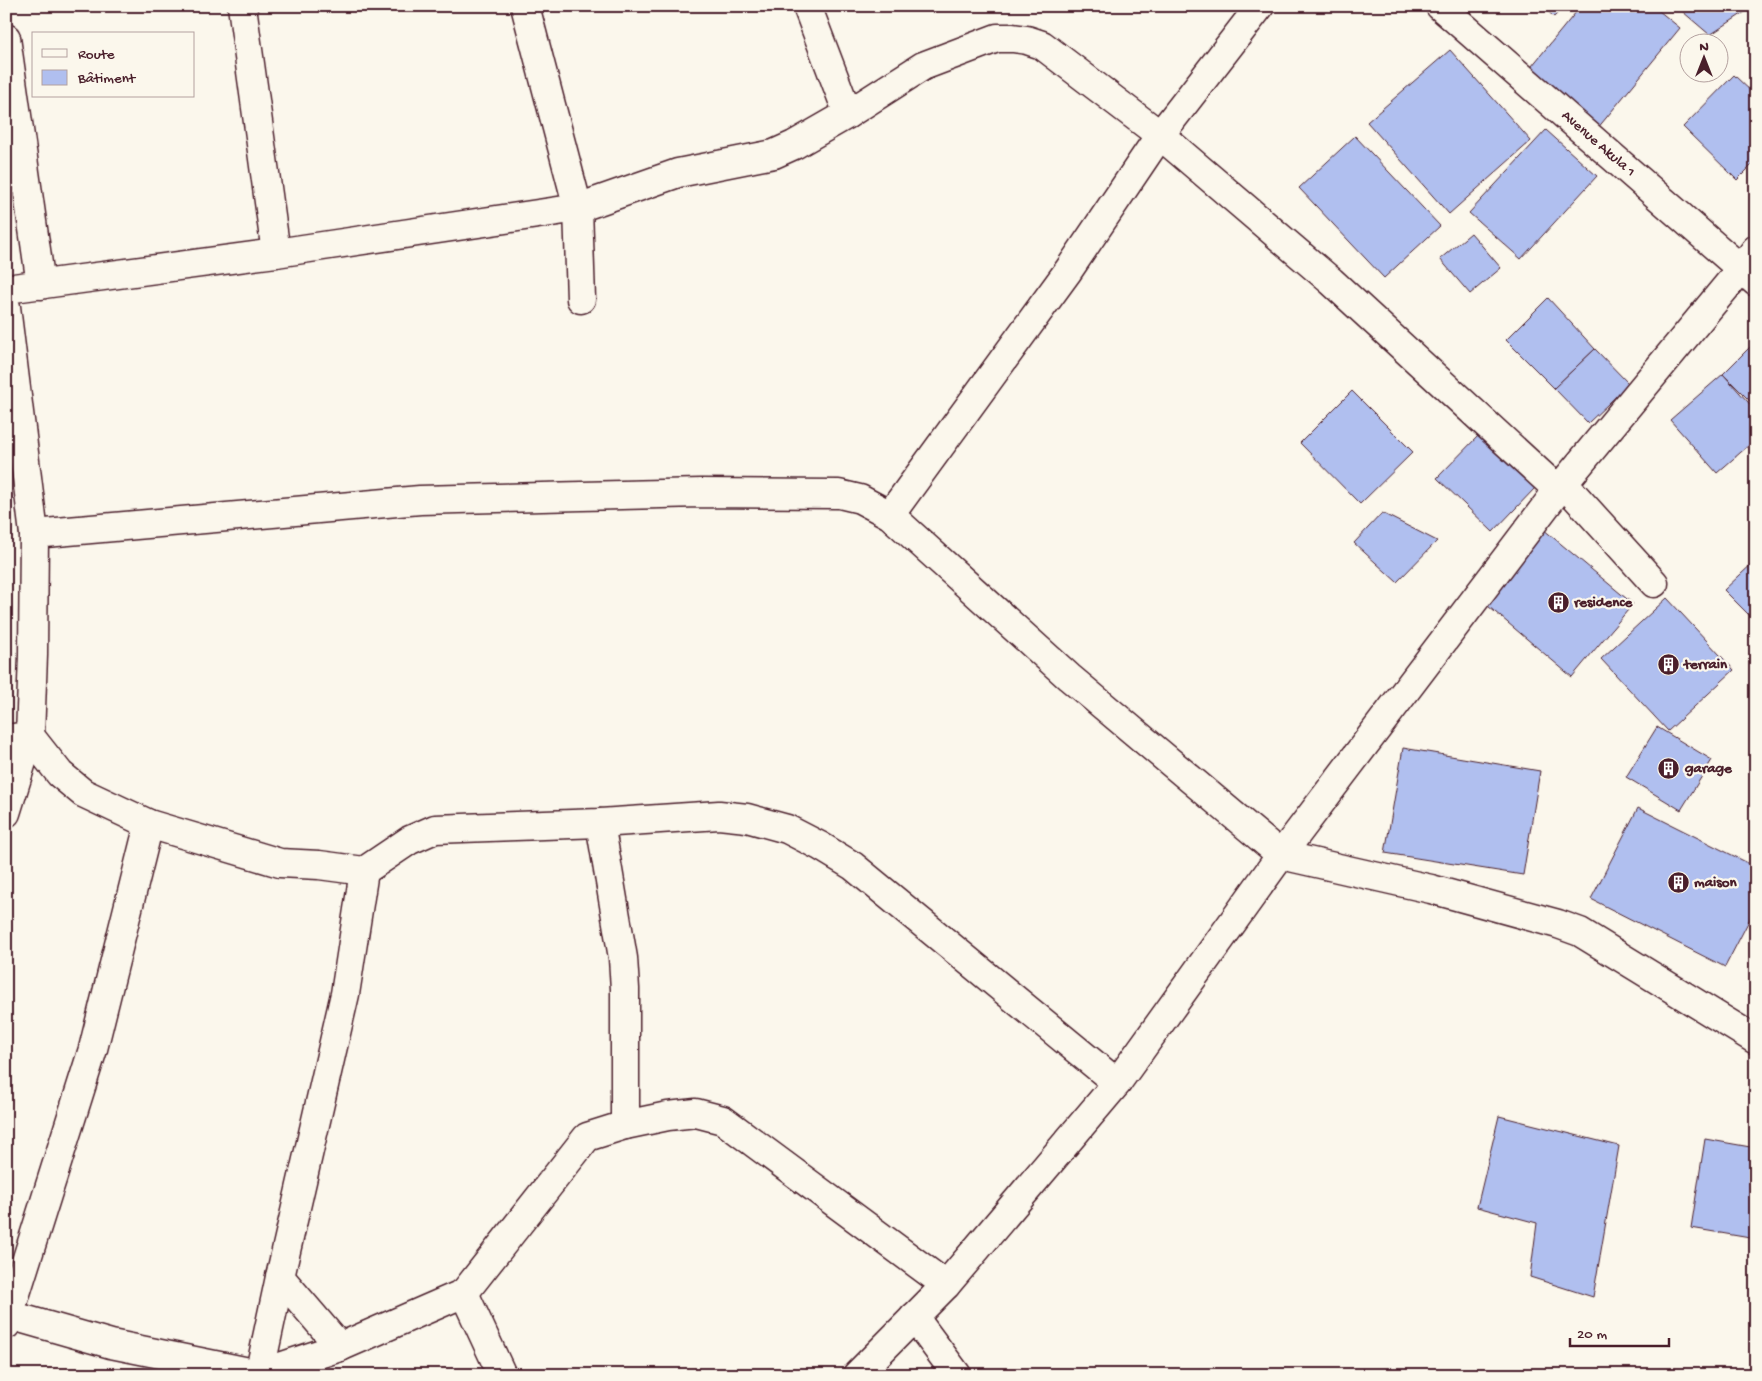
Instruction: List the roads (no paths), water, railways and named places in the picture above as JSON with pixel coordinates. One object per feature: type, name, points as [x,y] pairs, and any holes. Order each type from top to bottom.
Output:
[{"type":"street","points":[[242,6],[276,253]]},
{"type":"street","points":[[525,6],[578,208],[581,299]]},
{"type":"street","points":[[806,6],[848,114]]},
{"type":"street","points":[[890,515],[1068,271],[1160,134],[1259,6]]},
{"type":"street","name":"Avenue Akula 1","points":[[1440,6],[1751,267]]},
{"type":"street","points":[[6,38],[41,285]]},
{"type":"street","points":[[6,290],[276,253],[578,208],[678,172],[774,154],[794,145],[848,114],[923,66],[997,38],[1027,40],[1042,46],[1160,134],[1331,281],[1561,487],[1654,583]]},
{"type":"street","points":[[858,1375],[946,1285],[1117,1083],[1281,855],[1561,487],[1751,267]]},
{"type":"street","points":[[6,307],[34,534],[33,655],[6,813]]},
{"type":"street","points":[[34,534],[420,500],[701,493],[839,494],[860,499],[890,515],[1069,677],[1281,855],[1431,889],[1558,924],[1601,945],[1756,1040]]},
{"type":"street","points":[[18,738],[83,794],[148,824],[280,863],[364,870],[410,840],[435,829],[600,823],[719,815],[747,818],[787,829],[853,866],[1117,1083]]},
{"type":"street","points":[[600,823],[623,958],[625,989],[625,1125]]},
{"type":"street","points":[[148,824],[93,1049],[8,1318],[112,1344],[259,1374],[340,1347],[464,1293],[587,1136],[625,1125],[668,1116],[696,1113],[723,1120],[946,1285]]},
{"type":"street","points":[[259,1374],[345,994],[364,870]]},
{"type":"street","points":[[280,1277],[340,1347]]},
{"type":"street","points":[[464,1293],[502,1375]]},
{"type":"street","points":[[914,1317],[957,1375]]},
{"type":"place","name":"residence","points":[[1558,603]]},
{"type":"place","name":"terrain","points":[[1668,665]]},
{"type":"place","name":"garage","points":[[1669,769]]},
{"type":"place","name":"maison","points":[[1678,883]]}]
